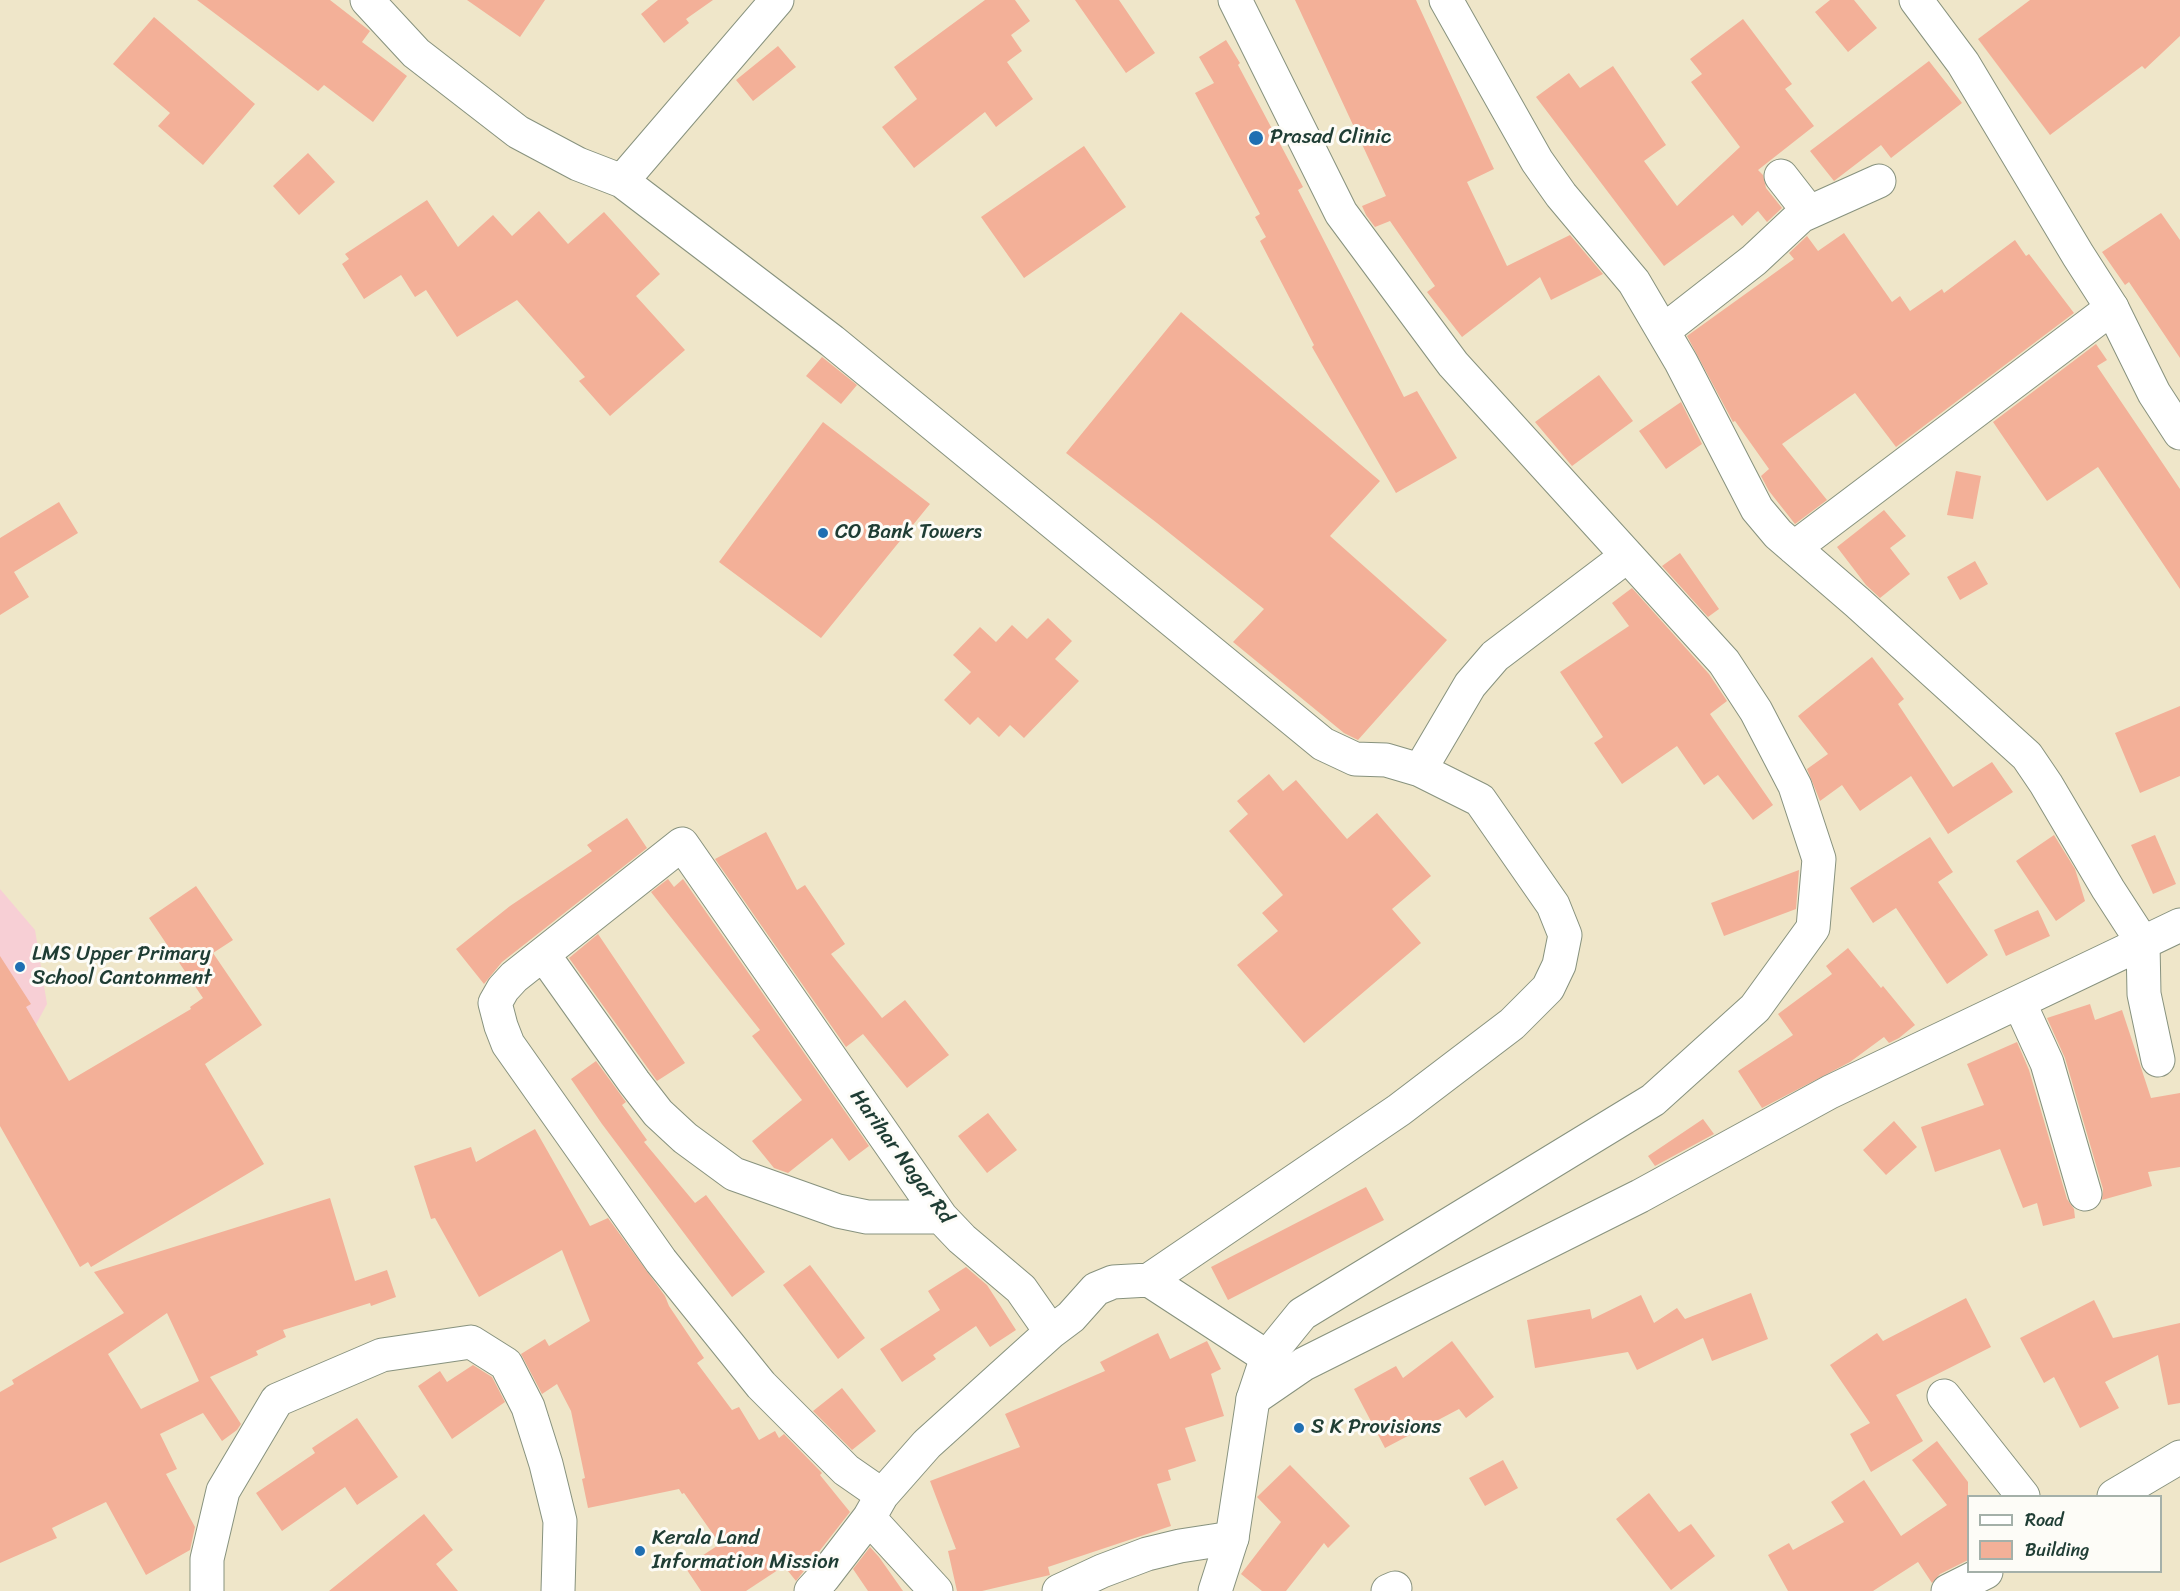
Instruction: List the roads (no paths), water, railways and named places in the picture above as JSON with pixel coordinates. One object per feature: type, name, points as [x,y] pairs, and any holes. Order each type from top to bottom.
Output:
[{"type":"street","points":[[368,0],[416,53],[518,132],[578,164],[622,181],[832,341],[1323,744],[1355,759],[1386,760],[1420,770],[1480,800],[1553,905],[1565,935],[1559,965],[1548,988],[1512,1024],[1399,1110],[1149,1280],[1113,1282],[1096,1289],[1071,1317],[1051,1332],[927,1444],[811,1591]]},
{"type":"street","points":[[622,181],[777,0]]},
{"type":"street","points":[[1215,1591],[1232,1538],[1253,1400],[1267,1357],[1302,1314],[1653,1100],[1755,1008],[1813,928],[1819,859],[1795,786],[1756,711],[1724,662],[1453,364],[1341,213],[1235,0]]},
{"type":"street","points":[[1446,0],[1537,161],[1634,282],[1682,362],[1756,509],[1778,534],[2027,756],[2046,784],[2143,943],[2144,994],[2158,1060]]},
{"type":"street","points":[[1916,0],[1963,63],[2112,308],[2154,393],[2180,433]]},
{"type":"street","points":[[1780,176],[1809,212]]},
{"type":"street","points":[[1663,331],[1754,260],[1801,216],[1879,181]]},
{"type":"street","points":[[1794,548],[2112,308]]},
{"type":"street","points":[[1420,770],[1470,685],[1495,656],[1627,556]]},
{"type":"street","name":"Harihar Nagar Rd","points":[[543,954],[682,844],[941,1217],[962,1239],[1022,1290],[1051,1332]]},
{"type":"street","points":[[1253,1400],[1304,1364],[1640,1196],[1830,1092],[2180,925]]},
{"type":"street","points":[[936,1591],[876,1506],[846,1470],[760,1385],[661,1261],[508,1044],[495,1003],[503,989],[514,977],[543,954],[658,1113],[693,1144],[734,1174],[838,1211],[867,1217],[941,1217]]},
{"type":"street","points":[[2019,1002],[2047,1063],[2085,1194]]},
{"type":"street","points":[[1149,1280],[1267,1357]]},
{"type":"street","points":[[202,1590],[223,1491],[277,1400],[382,1354],[471,1342],[506,1364],[528,1407],[546,1464],[560,1521],[558,1591]]},
{"type":"street","points":[[1944,1396],[2021,1495]]},
{"type":"street","points":[[2117,1495],[2180,1457]]},
{"type":"street","points":[[1059,1591],[1147,1554],[1232,1538]]},
{"type":"street","points":[[1948,1591],[1984,1573]]},
{"type":"place","name":"Prasad Clinic","points":[[1256,138]]},
{"type":"place","name":"CO Bank Towers","points":[[823,533]]},
{"type":"place","name":"LMS Upper Primary School Cantonment","points":[[20,967]]},
{"type":"place","name":"S K Provisions","points":[[1299,1428]]},
{"type":"place","name":"Kerala Land Information Mission","points":[[640,1551]]}]
